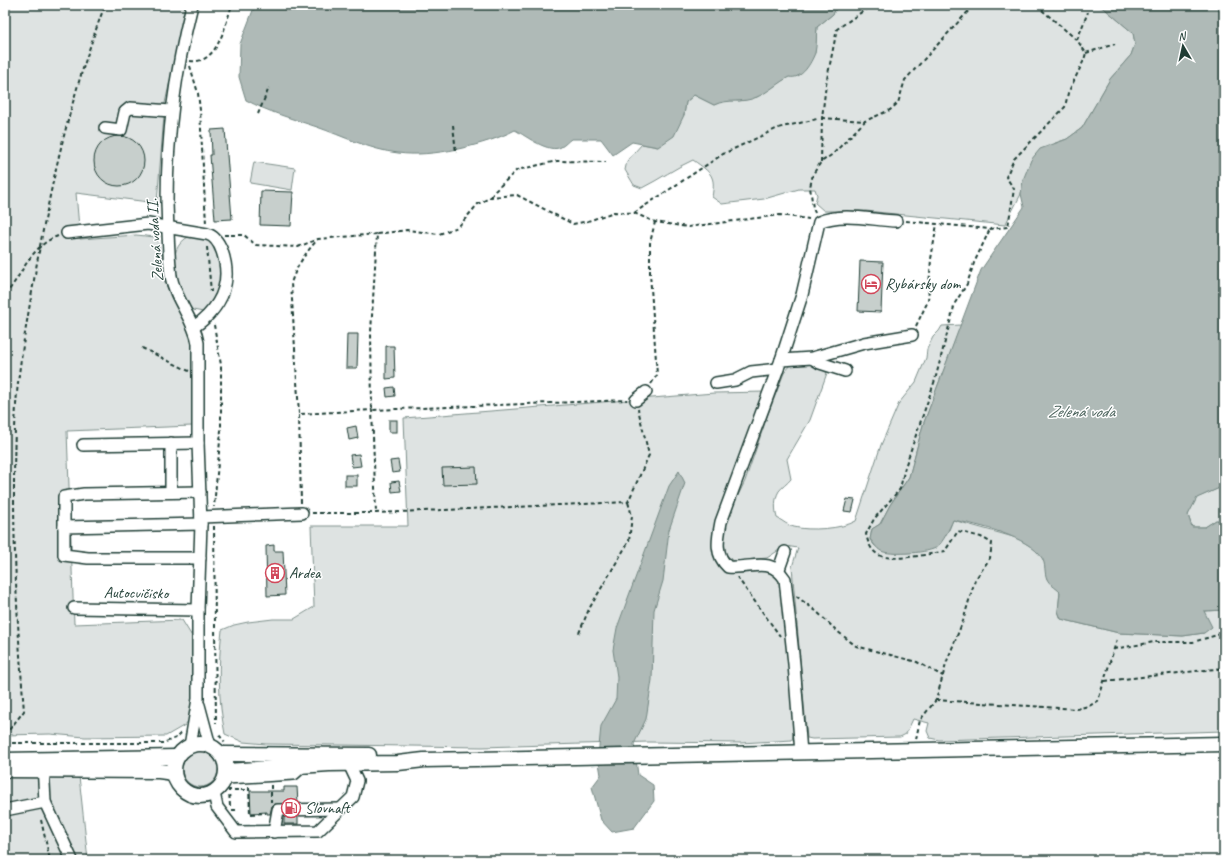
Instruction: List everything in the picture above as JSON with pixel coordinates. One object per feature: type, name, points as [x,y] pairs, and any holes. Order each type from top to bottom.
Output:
[{"type":"main road","points":[[5,770],[43,765],[177,757],[190,746],[197,744],[226,750],[358,754],[424,760]]},
{"type":"main road","points":[[226,774],[303,766],[398,763],[424,760],[1224,744]]},
{"type":"main road","points":[[177,757],[174,773],[178,786],[188,794],[201,797],[214,793],[219,789],[226,774],[226,750]]},
{"type":"main road","points":[[5,760],[43,765],[174,773]]},
{"type":"lane","name":"Zelená voda II.","points":[[192,5],[184,61],[171,111],[167,177],[171,276],[174,286],[194,327],[198,343],[198,443],[201,520],[198,610],[198,699]]},
{"type":"lane","points":[[105,128],[121,130],[125,112],[130,108],[171,111]]},
{"type":"lane","points":[[801,753],[788,594],[785,579],[779,570],[768,565],[739,568],[728,567],[720,558],[718,549],[721,522],[779,365],[802,295],[819,222],[827,218],[860,218],[896,221]]},
{"type":"lane","points":[[67,233],[148,224],[208,236],[220,245],[228,274],[222,295],[212,312],[194,327]]},
{"type":"lane","points":[[716,383],[736,380],[751,372],[812,358],[864,343],[912,334]]},
{"type":"lane","points":[[812,358],[820,363],[845,371]]},
{"type":"lane","points":[[636,400],[646,392]]},
{"type":"lane","points":[[171,443],[171,492]]},
{"type":"lane","points":[[82,445],[198,443]]},
{"type":"lane","points":[[200,492],[84,494],[64,497],[64,555],[88,558],[200,558]]},
{"type":"lane","points":[[64,527],[302,513]]},
{"type":"lane","points":[[779,570],[785,552]]},
{"type":"lane","name":"Autocvičisko","points":[[74,608],[198,610]]},
{"type":"lane","points":[[198,699],[210,746]]},
{"type":"lane","points":[[190,746],[198,699]]},
{"type":"lane","points":[[214,793],[217,807],[236,832],[318,831],[353,797],[357,781],[349,764]]},
{"type":"lane","points":[[43,765],[41,803],[72,860]]},
{"type":"lane","points":[[5,810],[41,803]]},
{"type":"lane","points":[[274,832],[278,810],[341,808]]},
{"type":"path","points":[[5,735],[24,711],[14,572],[14,465],[16,403],[23,338],[47,203],[69,111],[105,5]]},
{"type":"path","points":[[184,61],[197,62],[216,49],[232,5]]},
{"type":"path","points":[[822,162],[822,118],[826,84],[837,29],[872,5]]},
{"type":"path","points":[[819,222],[812,208],[810,187],[813,174],[822,162],[834,154],[865,121],[890,110],[898,103],[905,80],[974,5]]},
{"type":"path","points":[[1036,5],[1077,40],[1086,53]]},
{"type":"path","points":[[1077,40],[1088,12]]},
{"type":"path","points":[[1086,53],[1115,44]]},
{"type":"path","points":[[896,221],[990,229],[1008,226],[1014,189],[1006,176],[1014,159],[1065,106],[1068,93],[1086,53]]},
{"type":"path","points":[[192,77],[198,93],[200,110],[211,299]]},
{"type":"path","points":[[258,114],[269,88]]},
{"type":"path","points":[[822,118],[865,121]]},
{"type":"path","points":[[634,213],[723,154],[778,128],[817,119]]},
{"type":"path","points":[[453,125],[456,154]]},
{"type":"path","points":[[491,197],[495,191],[518,170],[557,161],[606,162]]},
{"type":"path","points":[[208,236],[244,235],[256,245],[298,247],[318,239],[407,230],[439,234],[458,227],[478,204],[491,197],[517,195],[573,224],[588,221],[614,212],[634,213],[655,222],[688,228],[780,215],[819,222]]},
{"type":"path","points":[[646,392],[657,375],[650,273],[650,243],[655,222]]},
{"type":"path","points":[[912,334],[928,301],[931,260],[937,224]]},
{"type":"path","points":[[914,750],[920,720],[936,700],[947,661],[964,621],[975,580],[990,558],[992,543],[980,537],[958,531],[945,551],[922,556],[879,556],[869,546],[866,534],[874,519],[900,488],[905,467],[935,380],[955,303],[966,284],[990,229]]},
{"type":"path","points":[[5,295],[16,282],[30,257],[46,241],[67,233]]},
{"type":"path","points":[[376,514],[371,332],[377,234]]},
{"type":"path","points":[[318,239],[303,255],[296,268],[291,283],[299,414],[302,513],[376,514],[628,502]]},
{"type":"path","points":[[214,327],[220,365],[222,430],[214,507]]},
{"type":"path","points":[[142,348],[175,366],[199,375]]},
{"type":"path","points":[[299,414],[636,400],[649,456],[628,502],[632,516],[629,541],[589,609],[579,633]]},
{"type":"path","points":[[214,526],[216,727]]},
{"type":"path","points":[[728,567],[748,591],[781,638]]},
{"type":"path","points":[[806,603],[856,646],[917,662],[943,676]]},
{"type":"path","points":[[1114,649],[1154,642],[1193,642],[1224,633]]},
{"type":"path","points":[[936,700],[1076,709],[1089,706],[1098,701],[1116,639]]},
{"type":"path","points":[[1105,681],[1224,668]]},
{"type":"path","points":[[5,744],[163,743],[176,738],[184,729]]},
{"type":"path","points":[[218,733],[226,750]]},
{"type":"path","points":[[271,781],[272,805]]},
{"type":"path","points":[[249,783],[250,814],[272,813]]},
{"type":"path","points":[[238,810],[230,810],[229,790],[249,790]]},
{"type":"path","points":[[41,803],[50,860]]},
{"type":"shaded area","points":[[5,5],[187,5],[165,103],[157,203],[76,193],[80,239],[136,235],[156,237],[162,256],[165,282],[176,306],[192,332],[194,382],[192,426],[67,431],[74,624],[182,620],[193,638],[193,715],[185,725],[166,736],[85,737],[50,734],[5,735]]},
{"type":"shaded area","points":[[838,5],[1097,5],[1105,9],[1133,33],[1135,44],[1131,55],[1110,79],[1082,128],[1067,139],[1055,143],[1023,180],[1021,194],[1005,225],[866,211],[824,211],[815,203],[817,195],[815,189],[799,189],[764,199],[722,204],[712,197],[713,184],[711,175],[693,160],[642,188],[634,185],[625,170],[627,161],[642,144],[658,147],[684,115],[686,102],[694,95],[714,105],[724,100],[739,101],[757,97],[789,76],[815,53],[817,27],[833,14]]},
{"type":"shaded area","points":[[254,162],[295,168],[292,190],[250,183]]},
{"type":"shaded area","points":[[190,236],[209,238],[215,245],[224,279],[211,305],[203,312],[193,310],[187,302],[181,293],[174,272],[176,251],[181,242]]},
{"type":"shaded area","points":[[961,325],[923,425],[909,477],[890,505],[880,524],[872,529],[870,540],[875,546],[949,530],[953,520],[1017,538],[1035,549],[1044,559],[1047,579],[1060,592],[1058,611],[1061,619],[1119,633],[1183,636],[1204,633],[1204,611],[1224,610],[1224,731],[939,740],[930,738],[927,731],[929,723],[913,719],[906,734],[900,737],[807,738],[792,567],[798,548],[785,546],[767,558],[734,561],[725,554],[724,535],[726,520],[745,481],[784,373],[791,365],[815,360],[827,373],[810,420],[787,459],[791,479],[777,494],[775,504],[777,518],[792,526],[808,529],[843,526],[856,521],[881,445],[899,403],[916,382],[926,358],[927,349],[933,337],[942,326]]},
{"type":"shaded area","points":[[765,392],[714,528],[713,545],[716,560],[719,566],[725,570],[732,573],[743,573],[764,570],[780,580],[788,638],[794,731],[792,740],[741,743],[648,742],[482,747],[266,744],[243,742],[225,734],[219,682],[222,630],[234,625],[248,622],[273,619],[294,619],[314,607],[311,526],[408,526],[404,418],[714,393]]},
{"type":"shaded area","points":[[1224,486],[1224,521],[1216,520],[1205,527],[1192,527],[1188,515],[1196,498]]},
{"type":"shaded area","points":[[204,751],[213,756],[217,762],[217,776],[213,782],[204,787],[196,787],[187,782],[183,776],[182,765],[187,756],[193,752]]},
{"type":"shaded area","points":[[79,776],[88,860],[5,860],[5,777]]},
{"type":"water","points":[[255,5],[838,5],[833,14],[817,27],[815,53],[808,66],[798,76],[789,77],[761,95],[746,100],[725,102],[714,105],[694,95],[686,102],[684,115],[674,136],[658,147],[632,142],[613,155],[601,139],[571,139],[556,149],[544,146],[515,130],[489,141],[458,149],[426,154],[398,153],[367,146],[263,108],[246,100],[239,77],[240,44]]},
{"type":"water","name":"Zelená voda","points":[[1097,5],[1224,5],[1224,486],[1197,498],[1188,515],[1192,527],[1205,527],[1216,520],[1224,521],[1224,610],[1204,611],[1212,627],[1204,633],[1183,636],[1119,633],[1061,619],[1058,611],[1060,592],[1048,581],[1042,558],[1026,543],[988,528],[953,520],[944,538],[937,547],[927,551],[911,553],[889,553],[882,551],[876,547],[870,539],[872,529],[880,524],[890,505],[909,477],[923,425],[981,270],[1024,207],[1021,194],[1023,180],[1031,160],[1040,149],[1067,139],[1082,128],[1110,79],[1131,55],[1135,44],[1133,33],[1105,9]]},
{"type":"water","points":[[679,471],[685,483],[669,530],[663,581],[654,610],[652,680],[646,719],[634,744],[638,775],[653,785],[654,801],[634,828],[612,832],[601,820],[592,787],[601,775],[598,757],[601,726],[616,699],[617,677],[613,650],[617,628],[669,486]]},
{"type":"building","points":[[225,129],[232,219],[215,220],[210,155],[212,155],[211,130]]},
{"type":"building","points":[[114,136],[124,136],[137,143],[144,156],[144,166],[137,179],[124,186],[114,186],[105,182],[98,175],[94,166],[94,156],[98,147],[105,140]]},
{"type":"building","points":[[261,191],[293,192],[291,226],[260,225]]},
{"type":"building","points":[[860,261],[883,262],[881,312],[858,311]]},
{"type":"building","points":[[347,334],[358,334],[357,368],[346,368]]},
{"type":"building","points":[[386,346],[394,346],[395,378],[386,379]]},
{"type":"building","points":[[394,387],[395,396],[387,397],[386,388]]},
{"type":"building","points":[[389,420],[397,420],[397,432],[389,432]]},
{"type":"building","points":[[356,426],[358,438],[349,440],[347,428]]},
{"type":"building","points":[[359,454],[361,466],[352,467],[350,455]]},
{"type":"building","points":[[398,460],[400,472],[392,473],[390,461]]},
{"type":"building","points":[[476,467],[477,484],[443,485],[442,468]]},
{"type":"building","points":[[345,475],[357,475],[357,486],[345,486]]},
{"type":"building","points":[[399,481],[401,491],[392,492],[391,482]]},
{"type":"building","points":[[847,499],[855,500],[852,512],[844,511]]},
{"type":"building","name":"Ardea","points":[[274,545],[274,551],[283,551],[285,595],[267,596],[266,546]]},
{"type":"building","points":[[284,787],[297,787],[298,803],[275,804],[272,806],[270,814],[267,814],[267,812],[251,813],[250,791],[284,791]]},
{"type":"building","points":[[284,817],[298,817],[298,824],[284,824]]},
{"type":"place","name":"Rybársky dom","points":[[871,284]]},
{"type":"place","name":"Ardea","points":[[275,573]]},
{"type":"place","name":"Slovnaft","points":[[291,808]]}]
